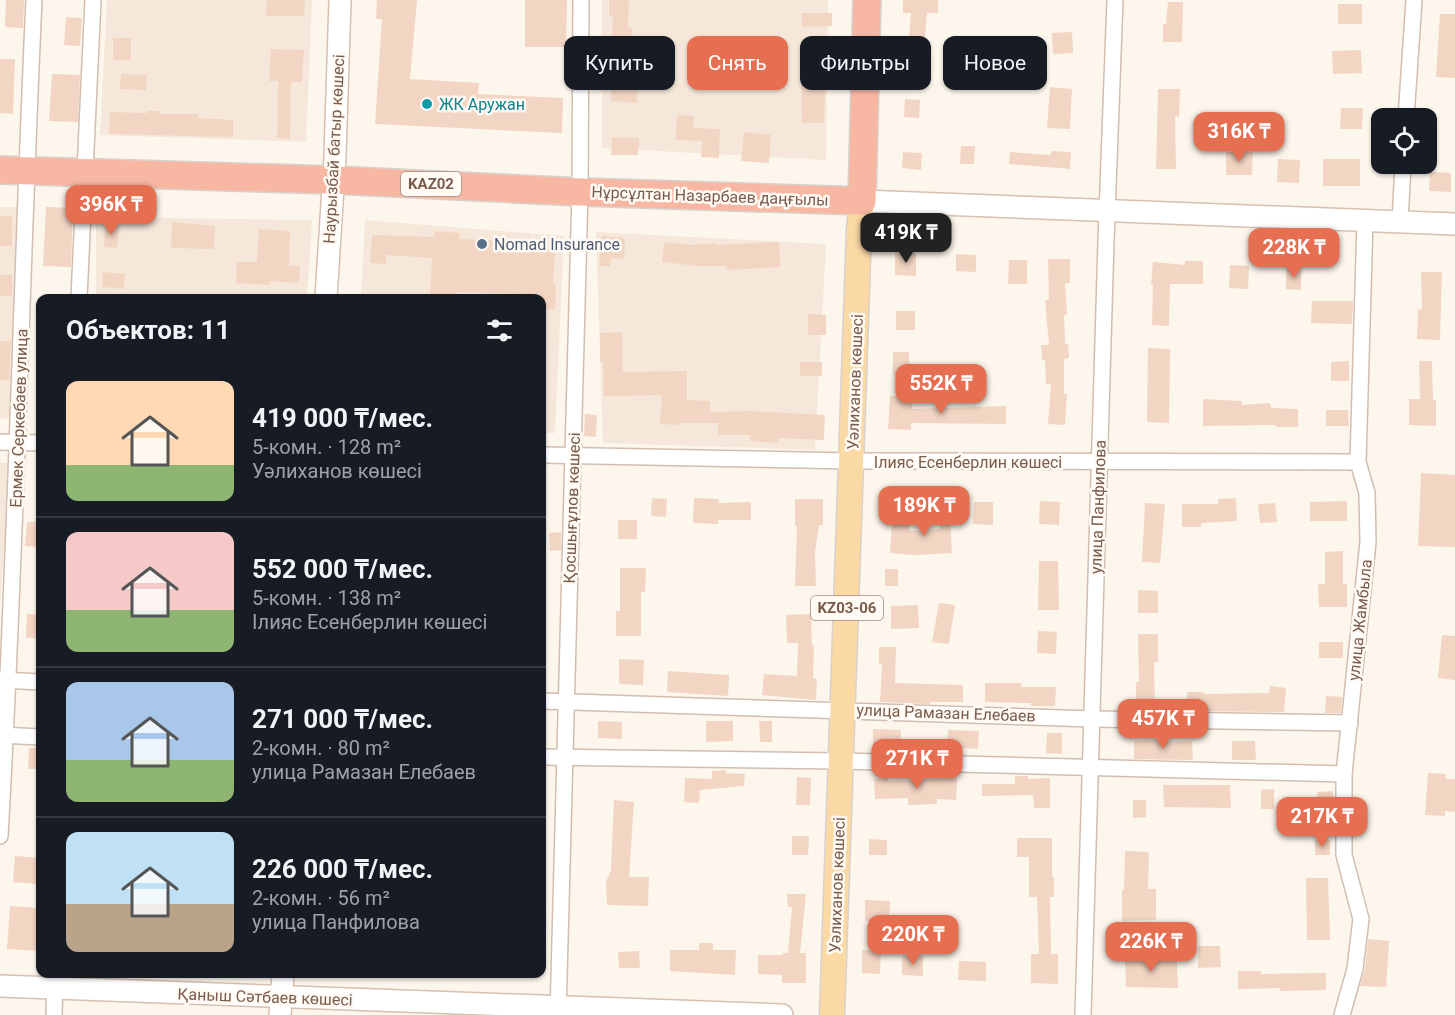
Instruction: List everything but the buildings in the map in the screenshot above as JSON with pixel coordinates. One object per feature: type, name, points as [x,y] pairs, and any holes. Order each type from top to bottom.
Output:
[{"type":"highway","name":"Уәлиханов көшесі","points":[[862,201],[867,0]]},
{"type":"highway","name":"Нұрсұлтан Назарбаев даңғылы","points":[[13,171],[333,180],[580,192],[862,201]]},
{"type":"main road","name":"Уәлиханов көшесі","points":[[832,1015],[859,230],[862,201]]},
{"type":"street","name":"Ермек Серкебаев улица","points":[[0,836],[5,681],[18,442],[13,171],[34,0]]},
{"type":"street","points":[[80,294],[93,0]]},
{"type":"street","name":"Наурызбай батыр көшесі","points":[[326,294],[340,0]]},
{"type":"street","name":"Қосшығұлов көшесі","points":[[558,1011],[574,456],[580,192],[581,0]]},
{"type":"street","name":"улица Панфилова","points":[[1083,1015],[1115,0]]},
{"type":"street","points":[[1407,108],[1414,0]]},
{"type":"street","points":[[1400,222],[1402,174]]},
{"type":"street","name":"Нұрсұлтан Назарбаев даңғылы","points":[[862,201],[1455,224]]},
{"type":"street","name":"улица Жамбыла","points":[[1342,1015],[1355,969],[1361,919],[1344,855],[1344,774],[1368,542],[1367,493],[1358,462],[1365,221]]},
{"type":"street","points":[[0,442],[36,443]]},
{"type":"street","name":"Ілияс Есенберлин көшесі","points":[[546,455],[852,461],[1358,462]]},
{"type":"street","points":[[5,681],[36,682]]},
{"type":"street","name":"улица Рамазан Елебаев","points":[[546,701],[843,709],[1092,719],[1350,723]]},
{"type":"street","points":[[3,735],[36,737]]},
{"type":"street","points":[[546,756],[1090,766],[1344,774]]},
{"type":"street","points":[[281,1006],[283,978]]},
{"type":"street","points":[[54,981],[54,1015]]},
{"type":"street","name":"Қаныш Сәтбаев көшесі","points":[[0,986],[54,981],[281,1006],[782,1015]]},
{"type":"shaded area","points":[[107,0],[312,0],[306,142],[100,135]]},
{"type":"shaded area","points":[[602,0],[828,0],[828,36],[800,36],[800,90],[827,90],[826,160],[602,148],[602,90],[675,90],[675,36],[602,36]]},
{"type":"shaded area","points":[[0,207],[19,207],[10,419],[0,418]]},
{"type":"shaded area","points":[[96,217],[312,220],[307,294],[96,294]]},
{"type":"shaded area","points":[[365,220],[564,236],[555,433],[546,433],[546,294],[361,294]]},
{"type":"shaded area","points":[[596,232],[826,244],[815,450],[603,443]]},
{"type":"shaded area","points":[[0,463],[10,463],[0,606]]},
{"type":"place","name":"ЖК Аружан","points":[[427,104]]},
{"type":"place","name":"Nomad Insurance","points":[[482,244]]}]
